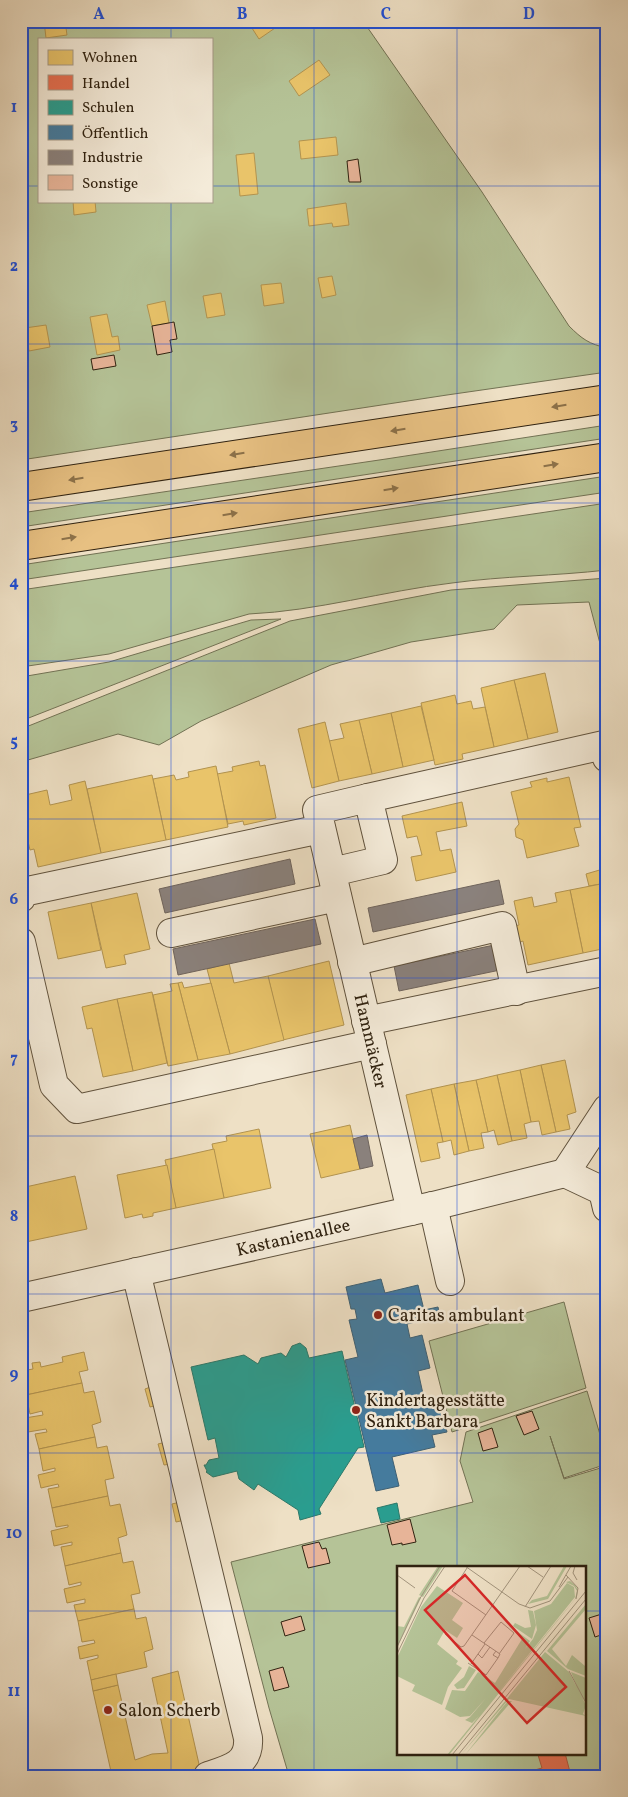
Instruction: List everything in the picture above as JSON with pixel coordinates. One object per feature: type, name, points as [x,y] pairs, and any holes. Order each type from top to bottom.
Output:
[{"type":"highway","points":[[21,487],[607,399]]},
{"type":"highway","points":[[21,546],[607,457]]},
{"type":"street","name":"Hammäcker","points":[[450,1281],[422,1208],[369,1033],[317,810],[604,745],[607,758]]},
{"type":"street","points":[[171,933],[334,884],[383,860],[368,798]]},
{"type":"street","points":[[21,898],[23,892],[321,829]]},
{"type":"street","points":[[352,962],[502,926],[516,991]]},
{"type":"street","points":[[21,942],[54,1085],[77,1109],[369,1033],[516,991],[607,971]]},
{"type":"street","points":[[607,1109],[565,1173],[603,1191],[607,1208]]},
{"type":"street","name":"Kastanienallee","points":[[21,1298],[422,1208],[565,1173]]},
{"type":"street","points":[[136,1272],[248,1738],[248,1747],[242,1760],[228,1769],[208,1776]]},
{"type":"green space","points":[[21,21],[363,21],[482,192],[569,326],[586,340],[607,348],[607,372],[21,460]]},
{"type":"green space","points":[[607,425],[607,438],[21,527],[21,513]]},
{"type":"green space","points":[[607,476],[607,492],[21,580],[21,565]]},
{"type":"green space","points":[[607,503],[607,570],[452,583],[300,609],[249,614],[109,654],[21,667],[21,590]]},
{"type":"green space","points":[[607,578],[607,670],[589,602],[517,605],[494,629],[411,642],[331,665],[201,721],[159,745],[118,734],[21,762],[21,729],[290,621],[451,590]]},
{"type":"green space","points":[[281,619],[21,721],[21,677],[109,662],[251,620]]},
{"type":"green space","points":[[564,1302],[586,1388],[452,1432],[429,1341]]},
{"type":"green space","points":[[587,1391],[607,1458],[607,1464],[564,1478],[550,1436],[564,1479],[607,1466],[607,1776],[289,1776],[269,1708],[231,1562],[473,1502],[460,1461],[466,1432]]},
{"type":"building: Wohnen","points":[[44,21],[65,21],[67,35],[46,38]]},
{"type":"building: Wohnen","points":[[255,21],[275,21],[278,26],[259,39],[250,25]]},
{"type":"building: Wohnen","points":[[319,60],[330,75],[299,96],[289,81]]},
{"type":"building: Wohnen","points":[[336,137],[338,155],[301,159],[299,141]]},
{"type":"building: Wohnen","points":[[254,153],[258,194],[240,196],[236,155]]},
{"type":"building: Wohnen","points":[[73,202],[95,202],[96,212],[74,215]]},
{"type":"building: Wohnen","points":[[346,203],[349,225],[333,227],[332,223],[309,226],[307,209]]},
{"type":"building: Wohnen","points":[[332,276],[336,295],[322,298],[318,278]]},
{"type":"building: Wohnen","points":[[281,283],[284,303],[264,306],[261,285]]},
{"type":"building: Wohnen","points":[[221,293],[225,315],[207,318],[203,296]]},
{"type":"building: Wohnen","points":[[165,301],[169,323],[152,326],[147,305]]},
{"type":"building: Wohnen","points":[[107,314],[112,337],[118,336],[120,350],[97,355],[90,317]]},
{"type":"building: Wohnen","points":[[46,325],[50,347],[29,351],[25,328]]},
{"type":"building: Wohnen","points":[[545,673],[558,732],[528,739],[514,680]]},
{"type":"building: Wohnen","points":[[514,680],[528,739],[494,747],[481,688]]},
{"type":"building: Wohnen","points":[[455,695],[457,704],[471,701],[473,709],[485,707],[494,747],[462,754],[463,759],[435,765],[421,703]]},
{"type":"building: Wohnen","points":[[421,706],[434,760],[403,767],[391,713]]},
{"type":"building: Wohnen","points":[[391,713],[403,767],[372,774],[359,720]]},
{"type":"building: Wohnen","points":[[359,720],[372,774],[339,781],[329,741],[344,738],[340,724]]},
{"type":"building: Wohnen","points":[[325,722],[339,781],[312,788],[298,729]]},
{"type":"building: Wohnen","points":[[259,761],[260,766],[265,765],[276,818],[244,825],[243,821],[228,824],[217,774],[233,771],[232,767]]},
{"type":"building: Wohnen","points":[[216,766],[228,827],[166,840],[153,779],[174,775],[176,780],[189,777],[188,772]]},
{"type":"building: Wohnen","points":[[152,775],[166,840],[101,853],[87,789]]},
{"type":"building: Wohnen","points":[[569,777],[581,827],[574,828],[579,846],[527,858],[523,840],[516,837],[515,829],[519,824],[511,792],[532,787],[530,782],[547,778],[547,782]]},
{"type":"building: Wohnen","points":[[85,781],[101,853],[38,867],[34,849],[30,850],[21,811],[21,796],[47,790],[50,805],[72,800],[69,785]]},
{"type":"building: Wohnen","points":[[462,802],[467,826],[436,832],[440,851],[451,849],[456,872],[416,881],[411,857],[422,855],[417,836],[407,838],[402,816]]},
{"type":"building: Wohnen","points":[[603,869],[606,883],[589,886],[586,874]]},
{"type":"building: Wohnen","points":[[606,883],[607,948],[583,953],[570,890]]},
{"type":"building: Wohnen","points":[[570,890],[583,953],[528,965],[523,941],[518,943],[514,926],[519,925],[514,901],[532,897],[534,907],[557,902],[555,893]]},
{"type":"building: Wohnen","points":[[137,893],[150,949],[124,955],[126,964],[106,968],[91,903]]},
{"type":"building: Wohnen","points":[[91,903],[101,950],[58,959],[48,912]]},
{"type":"building: Wohnen","points":[[329,961],[344,1025],[283,1040],[268,976]]},
{"type":"building: Wohnen","points":[[229,963],[234,983],[268,976],[284,1040],[230,1054],[207,969]]},
{"type":"building: Wohnen","points":[[182,982],[184,988],[211,983],[230,1054],[198,1060],[178,983]]},
{"type":"building: Wohnen","points":[[178,983],[198,1060],[168,1066],[153,995],[172,991],[170,984]]},
{"type":"building: Wohnen","points":[[152,992],[167,1063],[133,1071],[117,999]]},
{"type":"building: Wohnen","points":[[117,999],[133,1071],[103,1077],[92,1028],[87,1029],[82,1007]]},
{"type":"building: Wohnen","points":[[565,1060],[576,1112],[567,1115],[570,1129],[556,1132],[541,1065]]},
{"type":"building: Wohnen","points":[[541,1065],[556,1132],[542,1135],[539,1121],[531,1122],[520,1070]]},
{"type":"building: Wohnen","points":[[520,1070],[531,1122],[524,1124],[527,1138],[512,1141],[497,1075]]},
{"type":"building: Wohnen","points":[[497,1075],[512,1141],[498,1145],[494,1130],[488,1132],[476,1080]]},
{"type":"building: Wohnen","points":[[476,1080],[488,1132],[481,1133],[484,1148],[469,1151],[454,1084]]},
{"type":"building: Wohnen","points":[[454,1084],[469,1151],[454,1155],[451,1140],[443,1142],[431,1089]]},
{"type":"building: Wohnen","points":[[431,1089],[443,1142],[437,1143],[440,1158],[421,1162],[406,1095]]},
{"type":"building: Wohnen","points":[[350,1125],[360,1169],[321,1178],[310,1134]]},
{"type":"building: Wohnen","points":[[259,1129],[271,1188],[224,1198],[212,1144],[227,1141],[226,1136]]},
{"type":"building: Wohnen","points":[[214,1149],[224,1198],[176,1208],[165,1160]]},
{"type":"building: Wohnen","points":[[167,1165],[176,1208],[153,1213],[153,1216],[143,1218],[142,1214],[125,1218],[117,1175]]},
{"type":"building: Wohnen","points":[[75,1176],[87,1229],[21,1243],[21,1188]]},
{"type":"building: Wohnen","points":[[84,1352],[88,1370],[79,1372],[82,1383],[26,1395],[21,1371],[33,1369],[32,1363],[40,1362],[41,1367],[63,1362],[62,1357]]},
{"type":"building: Wohnen","points":[[82,1383],[84,1393],[94,1391],[101,1422],[92,1425],[95,1437],[39,1449],[35,1434],[47,1432],[46,1429],[28,1432],[25,1418],[43,1415],[42,1411],[30,1414],[26,1395]]},
{"type":"building: Wohnen","points":[[153,1386],[158,1405],[150,1407],[145,1389]]},
{"type":"building: Wohnen","points":[[95,1437],[97,1448],[107,1446],[114,1478],[105,1480],[108,1496],[52,1508],[48,1489],[59,1487],[58,1484],[41,1488],[38,1475],[55,1471],[55,1468],[43,1471],[39,1449]]},
{"type":"building: Wohnen","points":[[166,1442],[171,1464],[164,1465],[158,1444]]},
{"type":"building: Wohnen","points":[[108,1496],[110,1506],[120,1504],[127,1535],[118,1538],[121,1553],[65,1566],[61,1547],[72,1545],[72,1542],[54,1546],[51,1531],[68,1527],[68,1525],[56,1527],[52,1508]]},
{"type":"building: Wohnen","points":[[180,1502],[185,1520],[176,1522],[172,1504]]},
{"type":"building: Wohnen","points":[[121,1553],[123,1563],[133,1561],[140,1593],[131,1595],[134,1609],[78,1621],[74,1605],[85,1603],[85,1599],[67,1603],[64,1589],[81,1585],[81,1582],[69,1585],[65,1566]]},
{"type":"building: Wohnen","points":[[134,1609],[136,1619],[146,1617],[153,1649],[144,1652],[147,1667],[91,1680],[87,1661],[98,1658],[98,1655],[80,1659],[78,1647],[95,1643],[94,1640],[82,1642],[78,1621]]},
{"type":"building: Wohnen","points":[[178,1671],[201,1773],[186,1776],[112,1776],[93,1691],[118,1685],[135,1760],[152,1754],[168,1753],[152,1678]]},
{"type":"building: Wohnen","points":[[116,1674],[118,1685],[93,1691],[91,1680]]},
{"type":"building: Handel","points":[[565,1754],[571,1776],[513,1776],[542,1768],[538,1755]]},
{"type":"building: Schulen","points":[[300,1343],[306,1348],[309,1358],[342,1351],[364,1447],[358,1448],[319,1509],[321,1514],[300,1520],[298,1510],[258,1484],[254,1490],[239,1479],[237,1471],[213,1477],[206,1472],[204,1465],[209,1460],[219,1458],[215,1438],[208,1440],[191,1367],[244,1355],[258,1364],[261,1358],[281,1353],[286,1357],[292,1346]]},
{"type":"building: Schulen","points":[[397,1503],[400,1519],[381,1523],[377,1508]]},
{"type":"building: Öffentlich","points":[[381,1279],[385,1293],[418,1285],[424,1310],[438,1307],[440,1316],[407,1324],[410,1338],[422,1335],[430,1368],[418,1371],[425,1403],[439,1400],[447,1432],[432,1435],[435,1447],[392,1457],[399,1486],[376,1491],[345,1360],[358,1357],[349,1320],[357,1319],[355,1309],[351,1309],[346,1287]]},
{"type":"building: Industrie","points":[[290,859],[295,884],[165,913],[159,889]]},
{"type":"building: Industrie","points":[[499,880],[504,904],[373,932],[368,908]]},
{"type":"building: Industrie","points":[[315,919],[321,944],[178,975],[173,949]]},
{"type":"building: Industrie","points":[[499,944],[505,969],[399,991],[394,966]]},
{"type":"building: Industrie","points":[[367,1135],[373,1166],[360,1169],[353,1139]]},
{"type":"building: Sonstige","points":[[358,159],[361,182],[349,182],[347,161]]},
{"type":"building: Sonstige","points":[[174,322],[177,339],[170,340],[172,352],[157,355],[152,326]]},
{"type":"building: Sonstige","points":[[114,355],[116,366],[93,370],[91,359]]},
{"type":"building: Sonstige","points":[[532,1411],[539,1429],[524,1435],[516,1416]]},
{"type":"building: Sonstige","points":[[492,1428],[498,1447],[483,1451],[478,1433]]},
{"type":"building: Sonstige","points":[[410,1519],[416,1542],[392,1545],[387,1525]]},
{"type":"building: Sonstige","points":[[319,1542],[322,1549],[326,1548],[330,1563],[308,1568],[302,1546]]},
{"type":"building: Sonstige","points":[[605,1613],[607,1633],[595,1637],[589,1618]]},
{"type":"building: Sonstige","points":[[301,1616],[305,1630],[285,1636],[281,1622]]},
{"type":"building: Sonstige","points":[[283,1667],[289,1687],[274,1691],[269,1671]]},
{"type":"place","name":"Caritas ambulant","points":[[378,1315]]},
{"type":"place","name":"Kindertagesstätte Sankt Barbara","points":[[356,1410]]},
{"type":"place","name":"Salon Scherb","points":[[108,1710]]}]
